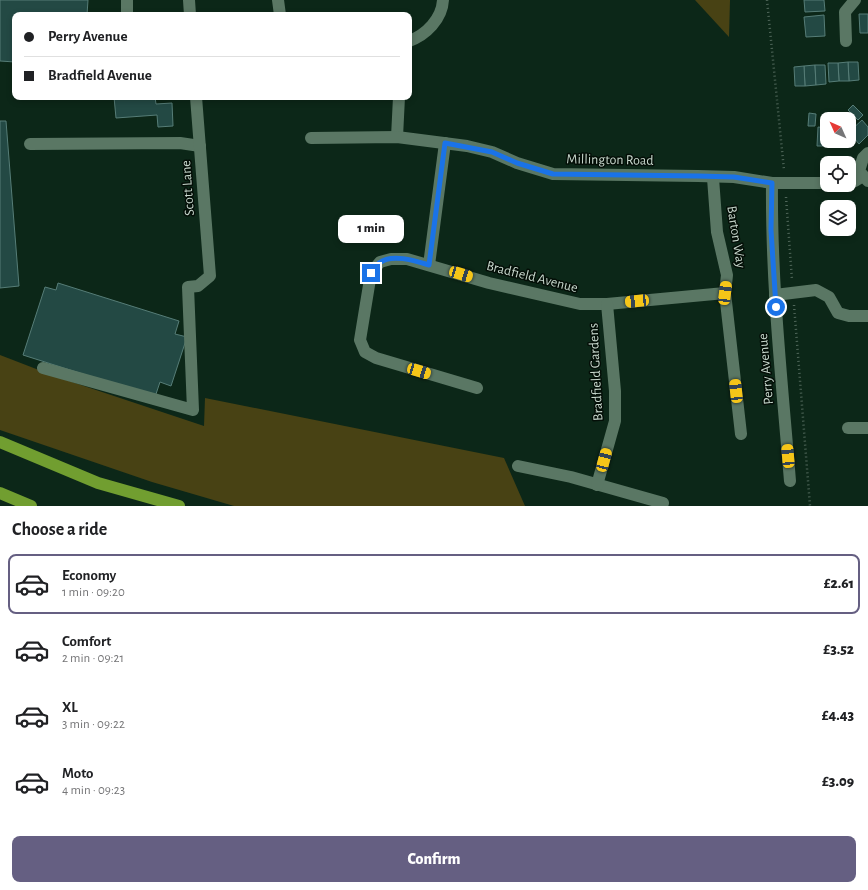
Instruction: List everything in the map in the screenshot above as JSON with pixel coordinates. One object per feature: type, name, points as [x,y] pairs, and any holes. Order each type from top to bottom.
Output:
[{"type":"highway","points":[[0,442],[98,483],[179,506]]},
{"type":"highway","points":[[0,494],[31,506]]},
{"type":"street","points":[[127,0],[127,12]]},
{"type":"street","points":[[188,0],[190,12]]},
{"type":"street","points":[[278,0],[280,12]]},
{"type":"street","points":[[412,40],[417,38],[434,25],[443,0]]},
{"type":"street","points":[[846,40],[845,12],[855,0]]},
{"type":"street","name":"Scott Lane","points":[[44,368],[193,410],[188,287],[198,286],[210,276],[196,100]]},
{"type":"street","points":[[397,137],[399,100]]},
{"type":"street","name":"Millington Road","points":[[311,138],[397,137],[445,143],[492,152],[517,163],[553,174],[698,176],[714,178],[734,177],[772,183],[820,183]]},
{"type":"street","points":[[30,144],[180,143],[200,146]]},
{"type":"street","points":[[429,265],[445,143]]},
{"type":"street","points":[[866,178],[859,171],[863,158],[868,153]]},
{"type":"street","name":"Barton Way","points":[[714,178],[718,232],[727,275],[725,293],[741,434]]},
{"type":"street","points":[[856,180],[866,178]]},
{"type":"street","name":"Perry Avenue","points":[[772,183],[771,230],[790,481]]},
{"type":"street","name":"Bradfield Avenue","points":[[477,388],[376,358],[365,352],[360,340],[371,273],[380,262],[391,259],[407,259],[489,283],[580,304],[607,304],[725,293]]},
{"type":"street","points":[[775,295],[816,290],[829,297],[838,313],[849,316],[868,316]]},
{"type":"street","name":"Bradfield Gardens","points":[[597,485],[615,421],[614,384],[607,304]]},
{"type":"street","points":[[848,428],[868,428]]},
{"type":"street","points":[[518,466],[663,503]]},
{"type":"path","points":[[767,0],[785,182],[810,506]]},
{"type":"shaded area","points":[[695,0],[730,0],[729,37]]},
{"type":"shaded area","points":[[0,355],[57,377],[204,426],[205,398],[504,458],[525,506],[234,506],[152,482],[0,430]]},
{"type":"building","points":[[0,0],[88,0],[87,12],[12,12],[12,62],[0,61]]},
{"type":"building","points":[[804,0],[824,0],[825,11],[805,12]]},
{"type":"building","points":[[859,14],[868,14],[868,33],[860,33]]},
{"type":"building","points":[[824,15],[825,36],[806,37],[804,17]]},
{"type":"building","points":[[848,62],[858,62],[859,80],[849,81]]},
{"type":"building","points":[[848,62],[849,81],[839,81],[838,63]]},
{"type":"building","points":[[828,63],[838,63],[839,81],[829,82]]},
{"type":"building","points":[[815,65],[816,85],[805,86],[804,66]]},
{"type":"building","points":[[815,65],[825,65],[826,84],[816,85]]},
{"type":"building","points":[[804,66],[805,86],[795,86],[794,67]]},
{"type":"building","points":[[114,100],[155,100],[156,104],[172,103],[173,126],[158,127],[157,115],[116,118]]},
{"type":"building","points":[[853,105],[863,115],[858,120],[856,118],[856,112],[850,112],[848,110]]},
{"type":"building","points":[[809,113],[816,114],[815,126],[808,126]]},
{"type":"building","points":[[862,120],[868,127],[868,135],[859,144],[856,140],[856,126]]},
{"type":"building","points":[[0,121],[6,121],[19,286],[0,288]]},
{"type":"building","points":[[818,127],[820,127],[820,146],[817,146]]},
{"type":"building","points":[[58,283],[179,321],[175,334],[187,337],[171,386],[160,382],[155,397],[23,355],[45,287],[56,290]]},
{"type":"route","points":[[371,273],[380,262],[391,259],[407,259],[429,265],[445,143],[492,152],[517,163],[553,174],[605,176],[698,176],[714,178],[734,177],[772,183],[771,230],[776,307]]}]
